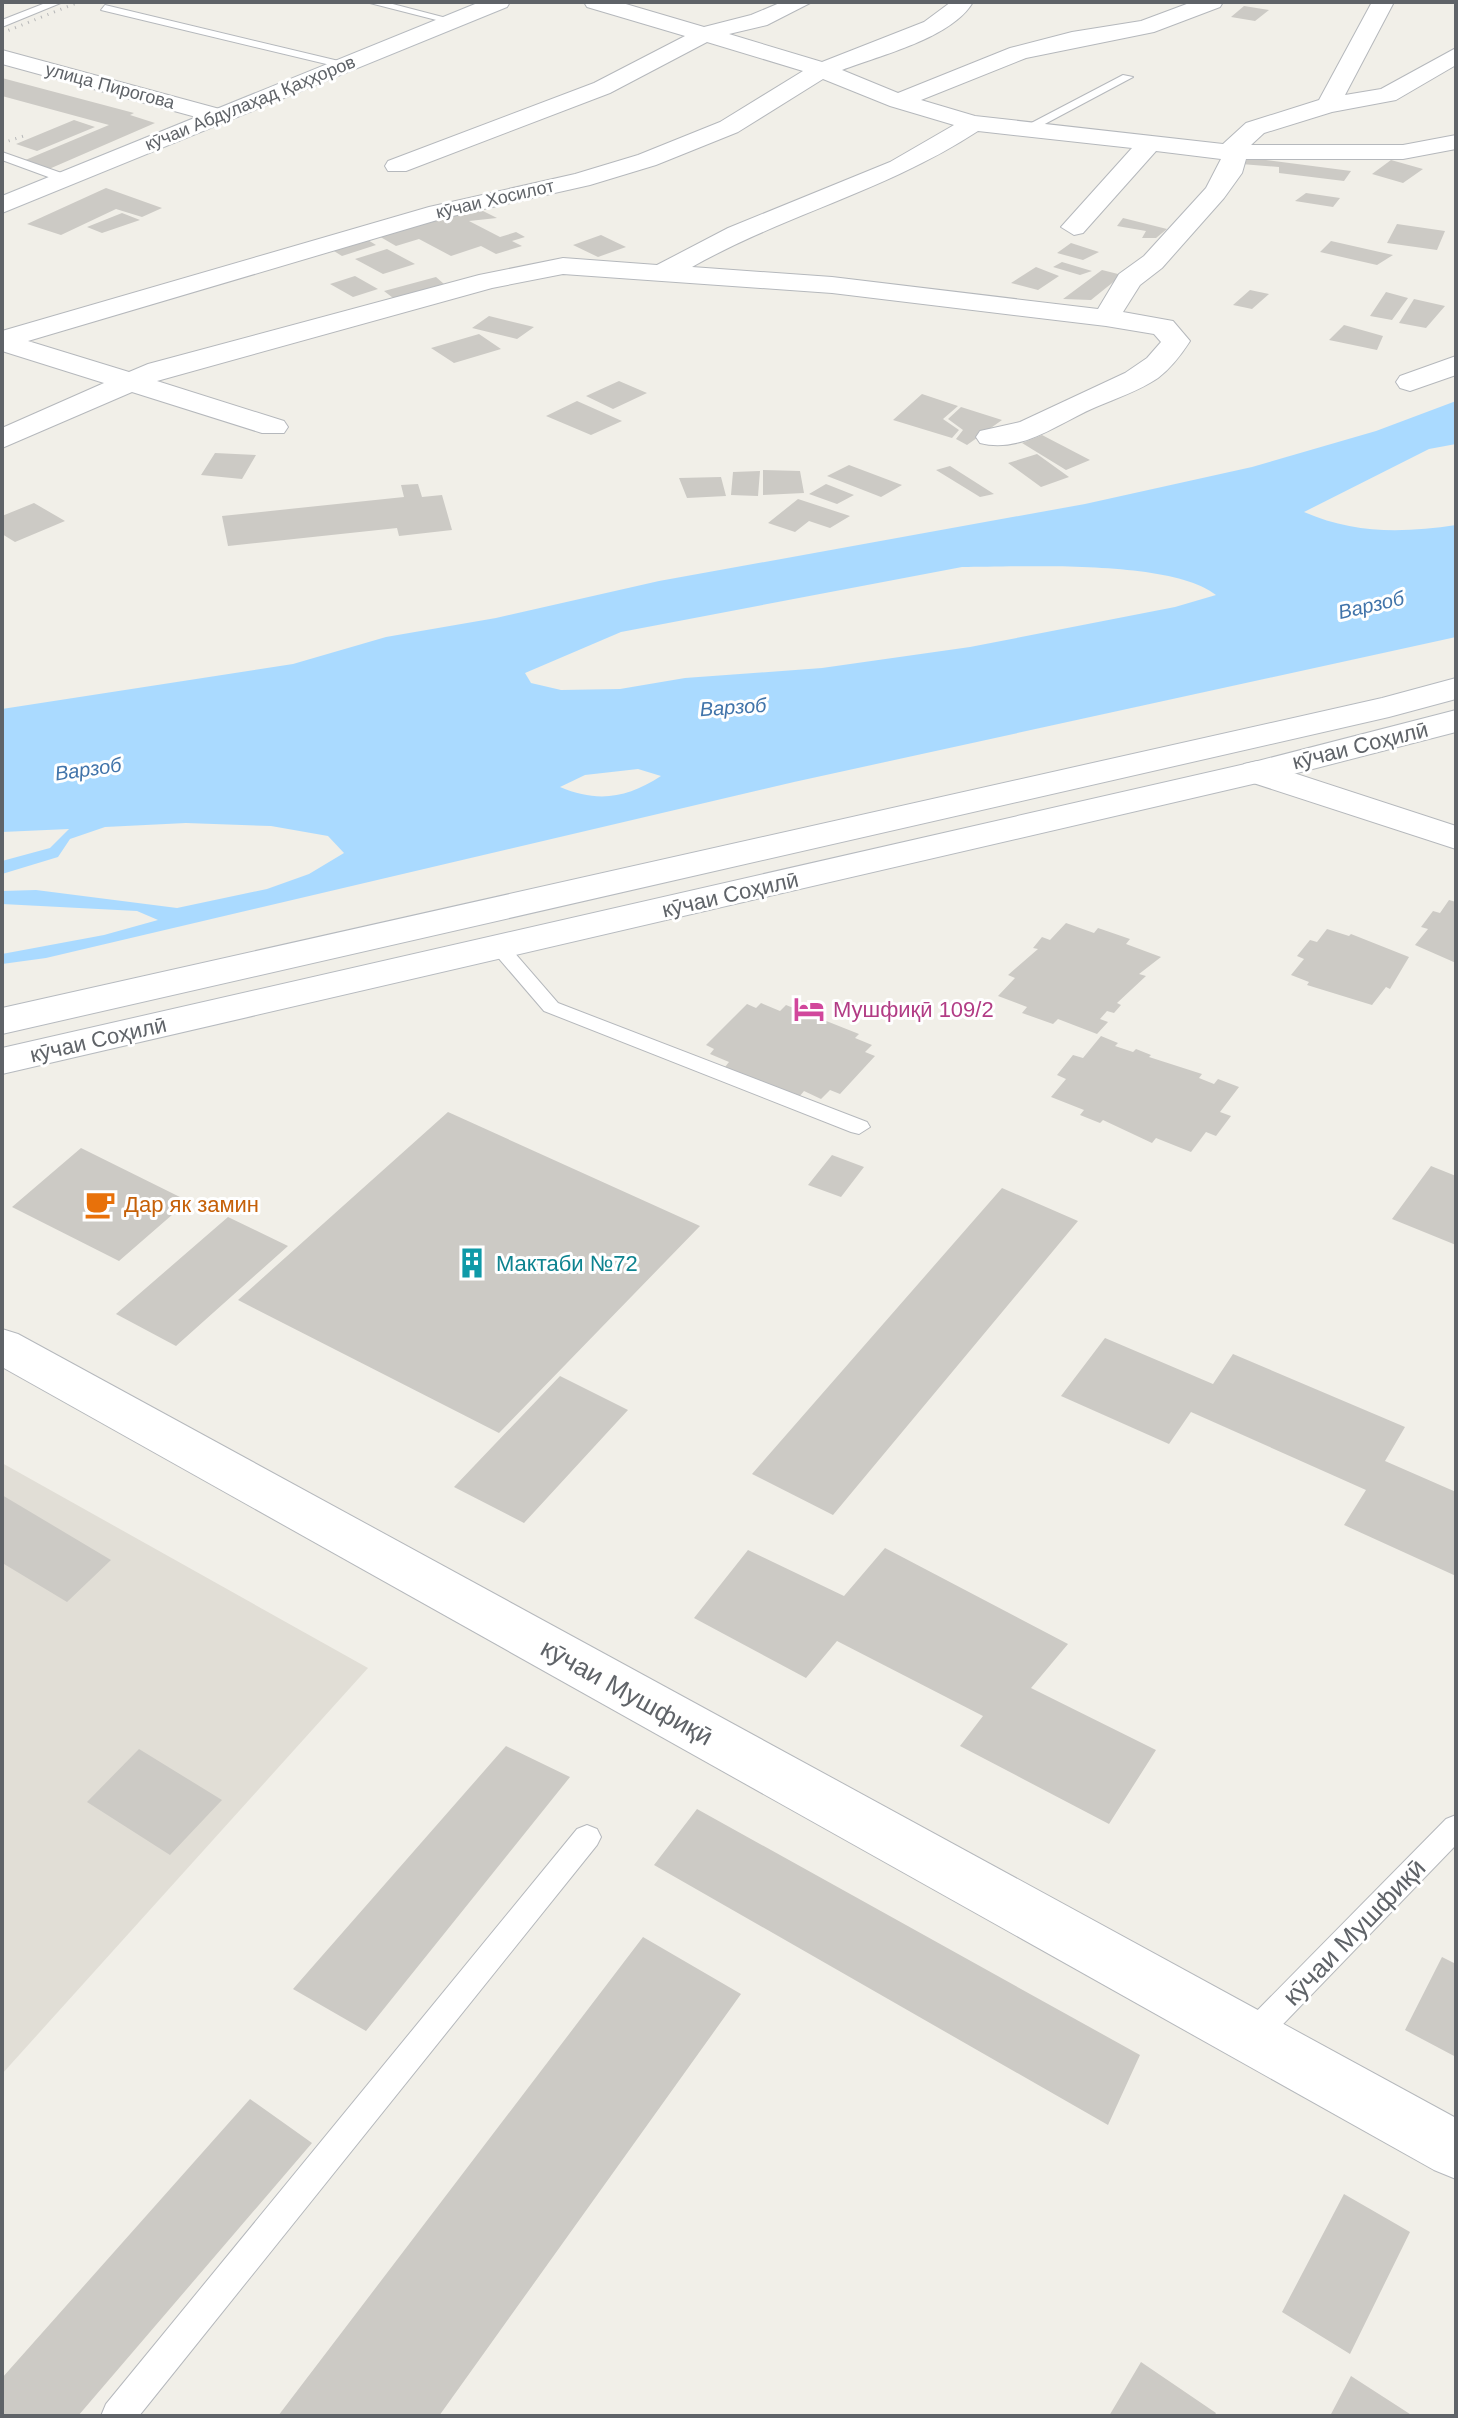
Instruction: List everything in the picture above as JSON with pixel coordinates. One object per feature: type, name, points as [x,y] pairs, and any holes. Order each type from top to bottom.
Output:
[{"type":"street","name":"кӯчаи Абдулаҳад Қаҳҳоров","points":[[2,205],[499,2]]},
{"type":"street","points":[[595,2],[707,33],[821,70],[898,101],[973,123],[1022,131],[1229,152],[1403,152],[1456,142]]},
{"type":"street","points":[[397,166],[602,88],[707,33],[759,20],[801,2]]},
{"type":"street","name":"кӯчаи Хосилот","points":[[2,341],[438,212],[626,167],[729,127],[821,70],[932,27],[956,12],[962,2]]},
{"type":"street","points":[[898,101],[1018,53],[1072,39],[1146,27],[1212,2]]},
{"type":"street","points":[[1328,105],[1383,2]]},
{"type":"street","points":[[1229,152],[1255,128],[1328,105],[1388,95],[1456,55]]},
{"type":"street","name":"улица Пирогова","points":[[2,57],[218,116]]},
{"type":"street","points":[[660,274],[704,247],[924,156],[973,123]]},
{"type":"street","points":[[1074,227],[1148,145]]},
{"type":"street","points":[[1106,318],[1129,280],[1153,262],[1215,193],[1229,173],[1234,157],[1229,152]]},
{"type":"street","points":[[2,439],[158,370],[503,278],[563,266],[832,285],[1106,318],[1163,327],[1176,341],[1164,361],[1125,386],[1081,402],[1019,435],[991,437]]},
{"type":"street","points":[[2,341],[273,427]]},
{"type":"street","points":[[1410,382],[1456,365]]},
{"type":"street","name":"кӯчаи Соҳилӣ","points":[[2,1021],[1389,707],[1456,688]]},
{"type":"street","name":"кӯчаи Соҳилӣ","points":[[2,1061],[1257,772],[1456,721]]},
{"type":"street","points":[[1257,772],[1456,838]]},
{"type":"street","name":"кӯчаи Мушфиқӣ","points":[[2,1346],[1456,2150]]},
{"type":"lane","points":[[2,24],[58,2]]},
{"type":"lane","points":[[371,2],[452,21]]},
{"type":"lane","points":[[105,8],[343,65]]},
{"type":"lane","points":[[1022,131],[1127,77]]},
{"type":"lane","points":[[2,156],[66,179]]},
{"type":"lane","points":[[499,947],[551,1007],[562,1013],[859,1127]]},
{"type":"lane","name":"кӯчаи Мушфиқӣ","points":[[1251,2037],[1456,1827]]},
{"type":"lane","points":[[118,2416],[587,1837]]},
{"type":"shaded area","points":[[2,1463],[368,1668],[2,2074]]},
{"type":"water","name":"Варзоб","points":[[1456,401],[1456,444],[1429,449],[1304,512],[1341,524],[1379,530],[1456,525],[1456,637],[794,782],[46,958],[2,964],[2,954],[104,935],[158,920],[137,911],[2,904],[2,891],[36,890],[177,908],[267,889],[309,874],[344,853],[328,836],[271,826],[186,823],[105,827],[70,839],[58,857],[2,874],[2,861],[50,848],[69,829],[2,832],[2,709],[293,664],[386,637],[496,618],[659,581],[1085,504],[1252,467],[1376,431]],"holes":[[[1057,566],[1132,570],[1194,583],[1216,595],[1175,607],[970,647],[822,668],[685,678],[620,689],[561,690],[531,683],[525,673],[621,632],[962,567]],[[638,769],[661,776],[636,789],[612,796],[587,795],[560,787],[585,775]]]},
{"type":"building","points":[[1244,6],[1269,10],[1255,21],[1231,17]]},
{"type":"building","points":[[2,78],[134,113],[130,115],[155,123],[49,169],[23,161],[109,125],[2,96]]},
{"type":"building","points":[[74,120],[95,127],[37,151],[16,144]]},
{"type":"building","points":[[1250,158],[1351,171],[1344,181],[1279,173],[1279,167],[1241,164]]},
{"type":"building","points":[[1391,160],[1423,169],[1403,183],[1372,174]]},
{"type":"building","points":[[106,188],[162,208],[142,217],[116,209],[61,235],[27,224]]},
{"type":"building","points":[[1306,193],[1340,198],[1333,207],[1295,201]]},
{"type":"building","points":[[465,208],[479,209],[497,218],[469,221],[500,237],[516,232],[525,237],[512,241],[522,246],[496,254],[481,246],[451,256],[419,239],[396,246],[377,235]]},
{"type":"building","points":[[122,213],[140,220],[102,233],[87,227]]},
{"type":"building","points":[[1123,218],[1167,229],[1156,238],[1142,238],[1146,231],[1117,226]]},
{"type":"building","points":[[1397,224],[1445,231],[1437,250],[1387,243]]},
{"type":"building","points":[[601,235],[626,247],[598,257],[573,245]]},
{"type":"building","points":[[363,237],[376,245],[342,256],[329,248]]},
{"type":"building","points":[[1331,241],[1393,255],[1377,265],[1320,252]]},
{"type":"building","points":[[1071,243],[1099,252],[1083,260],[1057,253]]},
{"type":"building","points":[[387,249],[415,264],[383,274],[355,259]]},
{"type":"building","points":[[1062,262],[1092,271],[1080,275],[1053,267]]},
{"type":"building","points":[[1036,267],[1059,276],[1038,290],[1011,283]]},
{"type":"building","points":[[1102,270],[1122,275],[1091,300],[1063,299]]},
{"type":"building","points":[[355,276],[378,289],[353,297],[330,284]]},
{"type":"building","points":[[436,277],[444,284],[429,288],[434,291],[397,301],[384,291]]},
{"type":"building","points":[[1250,290],[1269,294],[1252,309],[1233,305]]},
{"type":"building","points":[[1386,292],[1408,298],[1392,320],[1370,316]]},
{"type":"building","points":[[1414,299],[1445,306],[1426,328],[1399,323]]},
{"type":"building","points":[[489,316],[534,327],[517,339],[472,328]]},
{"type":"building","points":[[1344,325],[1383,336],[1377,350],[1329,340]]},
{"type":"building","points":[[479,334],[501,349],[454,363],[431,348]]},
{"type":"building","points":[[619,381],[647,393],[613,409],[586,396]]},
{"type":"building","points":[[922,394],[958,406],[943,419],[959,430],[952,438],[893,420]]},
{"type":"building","points":[[577,401],[622,421],[591,435],[546,416]]},
{"type":"building","points":[[961,407],[1002,420],[967,445],[956,439],[963,430],[948,419]]},
{"type":"building","points":[[1042,435],[1090,460],[1066,470],[1022,443]]},
{"type":"building","points":[[215,453],[256,455],[242,479],[201,475]]},
{"type":"building","points":[[1037,454],[1069,477],[1041,487],[1008,463]]},
{"type":"building","points":[[849,465],[902,485],[881,497],[827,476]]},
{"type":"building","points":[[950,466],[994,494],[980,497],[936,470]]},
{"type":"building","points":[[763,470],[800,471],[804,493],[763,495]]},
{"type":"building","points":[[760,471],[758,496],[731,495],[733,472]]},
{"type":"building","points":[[721,477],[726,496],[687,498],[679,478]]},
{"type":"building","points":[[418,484],[422,497],[442,495],[452,530],[399,536],[397,528],[228,546],[222,516],[404,497],[401,485]]},
{"type":"building","points":[[826,484],[854,495],[837,504],[809,494]]},
{"type":"building","points":[[798,499],[850,516],[830,528],[809,521],[795,532],[768,523]]},
{"type":"building","points":[[34,503],[65,521],[15,542],[2,534],[2,516]]},
{"type":"building","points":[[1449,900],[1456,902],[1456,963],[1415,945],[1428,929],[1421,927],[1433,911],[1440,913]]},
{"type":"building","points":[[1066,923],[1094,933],[1098,928],[1130,939],[1126,944],[1161,957],[1139,974],[1146,976],[1117,1003],[1121,1005],[1114,1013],[1107,1011],[1100,1019],[1108,1022],[1097,1034],[1058,1019],[1053,1024],[1022,1013],[1027,1007],[998,996],[1015,978],[1008,975],[1038,949],[1033,948],[1042,937],[1050,940]]},
{"type":"building","points":[[1327,929],[1351,934],[1409,957],[1390,989],[1386,987],[1372,1005],[1307,985],[1309,982],[1291,975],[1304,959],[1297,956],[1310,940],[1317,942]]},
{"type":"building","points":[[761,1003],[780,1011],[786,1005],[859,1034],[855,1038],[872,1045],[865,1052],[875,1056],[840,1094],[830,1090],[821,1099],[804,1091],[799,1097],[725,1067],[729,1062],[710,1054],[714,1049],[706,1045],[747,1004],[756,1008]]},
{"type":"building","points":[[1101,1036],[1118,1043],[1115,1046],[1133,1052],[1136,1049],[1151,1055],[1149,1057],[1202,1074],[1199,1078],[1214,1084],[1218,1079],[1239,1087],[1220,1112],[1231,1116],[1216,1136],[1206,1132],[1191,1152],[1156,1138],[1152,1143],[1103,1120],[1100,1123],[1080,1115],[1084,1110],[1051,1097],[1066,1079],[1057,1075],[1073,1055],[1083,1058]]},
{"type":"building","name":"Мактаби №72","points":[[448,1112],[700,1226],[499,1433],[238,1300]]},
{"type":"building","name":"Дар як замин","points":[[81,1148],[188,1201],[119,1261],[12,1207]]},
{"type":"building","points":[[832,1155],[864,1167],[841,1197],[808,1185]]},
{"type":"building","points":[[1431,1166],[1456,1176],[1456,1245],[1392,1219]]},
{"type":"building","points":[[1002,1188],[1078,1221],[833,1515],[752,1474]]},
{"type":"building","points":[[228,1217],[288,1246],[176,1346],[116,1314]]},
{"type":"building","points":[[1105,1338],[1213,1384],[1233,1354],[1405,1427],[1385,1461],[1456,1492],[1456,1576],[1344,1525],[1366,1490],[1191,1412],[1169,1444],[1061,1396]]},
{"type":"building","points":[[560,1376],[628,1410],[524,1523],[454,1487]]},
{"type":"building","points":[[2,1495],[111,1560],[67,1602],[4,1564],[2,1566]]},
{"type":"building","points":[[885,1548],[1068,1644],[1031,1688],[1156,1750],[1109,1824],[960,1746],[983,1716],[837,1641],[806,1678],[694,1618],[748,1550],[844,1596]]},
{"type":"building","points":[[506,1746],[570,1777],[366,2031],[293,1989]]},
{"type":"building","points":[[139,1749],[222,1800],[170,1855],[87,1802]]},
{"type":"building","points":[[697,1809],[1140,2055],[1108,2125],[654,1865]]},
{"type":"building","points":[[643,1937],[741,1994],[439,2416],[278,2416]]},
{"type":"building","points":[[1442,1957],[1456,1964],[1456,2057],[1405,2030]]},
{"type":"building","points":[[250,2099],[312,2143],[78,2416],[2,2416],[2,2378]]},
{"type":"building","points":[[1344,2194],[1410,2232],[1350,2354],[1282,2312]]},
{"type":"building","points":[[1141,2362],[1216,2413],[1214,2416],[1109,2416]]},
{"type":"building","points":[[1351,2376],[1413,2416],[1330,2416]]},
{"type":"railway","points":[[2,33],[79,2]]},
{"type":"railway","points":[[2,143],[27,135]]},
{"type":"place","name":"Мушфиқӣ 109/2","points":[[809,1009]]},
{"type":"place","name":"Дар як замин","points":[[100,1204]]},
{"type":"place","name":"Мактаби №72","points":[[472,1263]]}]
